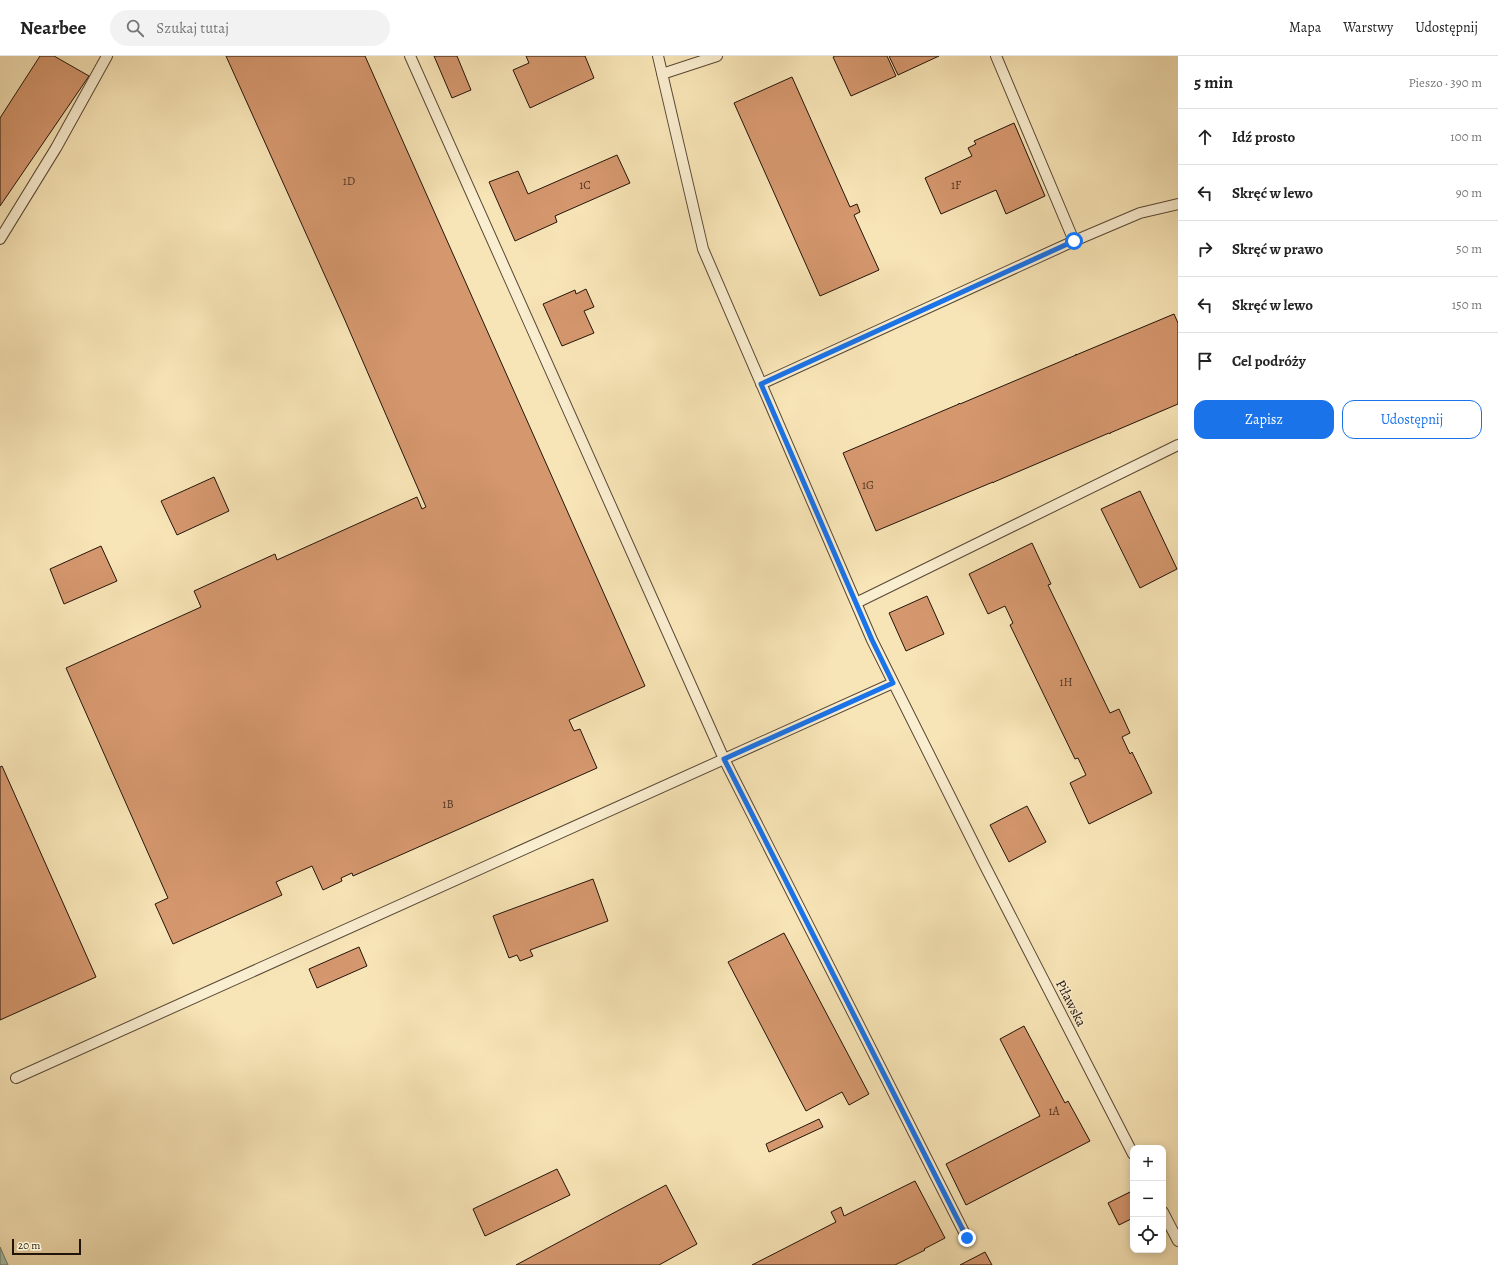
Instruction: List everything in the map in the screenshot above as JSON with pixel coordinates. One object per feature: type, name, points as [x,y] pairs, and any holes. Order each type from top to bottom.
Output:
[{"type":"lane","points":[[0,239],[56,148],[107,56]]},
{"type":"lane","points":[[410,56],[724,759],[967,1238]]},
{"type":"lane","name":"Piławska","points":[[658,56],[704,249],[761,384],[872,640],[984,864],[1130,1148]]},
{"type":"lane","points":[[662,74],[717,56]]},
{"type":"lane","points":[[996,56],[1074,241]]},
{"type":"lane","points":[[761,384],[1074,241],[1140,213],[1178,204]]},
{"type":"lane","points":[[856,603],[1178,445]]},
{"type":"lane","points":[[16,1078],[893,683]]},
{"type":"lane","points":[[1166,1217],[1178,1241]]},
{"type":"shaded area","points":[[0,1247],[8,1265],[0,1265]]},
{"type":"building","points":[[40,56],[54,56],[89,76],[0,206],[0,118]]},
{"type":"building","points":[[226,56],[365,56],[645,686],[569,720],[574,731],[580,729],[597,768],[353,876],[352,873],[341,878],[342,881],[323,890],[312,866],[276,882],[282,895],[173,944],[155,904],[168,898],[66,668],[201,607],[194,591],[275,554],[277,560],[417,497],[422,509],[426,507],[344,318]]},
{"type":"building","points":[[434,56],[457,56],[471,90],[452,98]]},
{"type":"building","points":[[526,56],[585,56],[594,78],[530,108],[513,70],[529,63]]},
{"type":"building","points":[[887,56],[896,76],[851,96],[833,57]]},
{"type":"building","points":[[889,56],[939,56],[898,75]]},
{"type":"building","points":[[792,77],[850,207],[857,204],[860,212],[854,215],[879,270],[820,296],[734,103]]},
{"type":"building","points":[[1014,123],[1045,196],[1006,214],[996,190],[941,214],[925,178],[972,156],[968,148],[976,144],[974,141]]},
{"type":"building","points":[[617,155],[630,183],[555,216],[557,222],[515,241],[489,182],[518,171],[528,194]]},
{"type":"building","points":[[586,289],[594,307],[584,311],[594,333],[562,346],[543,304],[575,290],[576,294]]},
{"type":"building","points":[[1174,314],[1178,323],[1178,404],[1110,434],[1109,433],[876,531],[843,453]]},
{"type":"building","points":[[214,477],[229,511],[177,535],[161,501]]},
{"type":"building","points":[[1140,491],[1177,569],[1140,588],[1101,509]]},
{"type":"building","points":[[1032,543],[1051,584],[1048,585],[1110,713],[1119,709],[1130,733],[1122,737],[1130,754],[1132,752],[1152,793],[1089,824],[1070,783],[1086,775],[1078,758],[1075,759],[1010,625],[1013,623],[1005,606],[988,614],[969,574]]},
{"type":"building","points":[[101,546],[117,581],[64,604],[50,569]]},
{"type":"building","points":[[927,596],[944,634],[906,651],[889,613]]},
{"type":"building","points":[[2,766],[96,977],[0,1020],[0,767]]},
{"type":"building","points":[[1027,806],[1046,842],[1009,862],[990,825]]},
{"type":"building","points":[[593,879],[608,921],[530,950],[533,956],[520,961],[517,955],[509,958],[493,916]]},
{"type":"building","points":[[784,933],[869,1094],[849,1105],[842,1092],[806,1111],[728,962]]},
{"type":"building","points":[[359,947],[367,966],[317,988],[309,969]]},
{"type":"building","points":[[1024,1026],[1065,1103],[1068,1101],[1090,1141],[966,1205],[946,1164],[1040,1116],[1000,1039]]},
{"type":"building","points":[[819,1119],[823,1127],[769,1152],[766,1144]]},
{"type":"building","points":[[557,1169],[570,1195],[485,1236],[473,1209]]},
{"type":"building","points":[[915,1181],[945,1238],[924,1249],[925,1250],[895,1265],[752,1265],[836,1222],[831,1212],[841,1207],[844,1216]]},
{"type":"building","points":[[666,1185],[697,1244],[659,1265],[516,1265]]},
{"type":"building","points":[[1130,1192],[1130,1220],[1119,1225],[1108,1203]]},
{"type":"building","points":[[985,1252],[992,1265],[960,1265]]},
{"type":"route","points":[[967,1238],[724,759],[893,683],[872,640],[761,384],[1074,241]]}]
